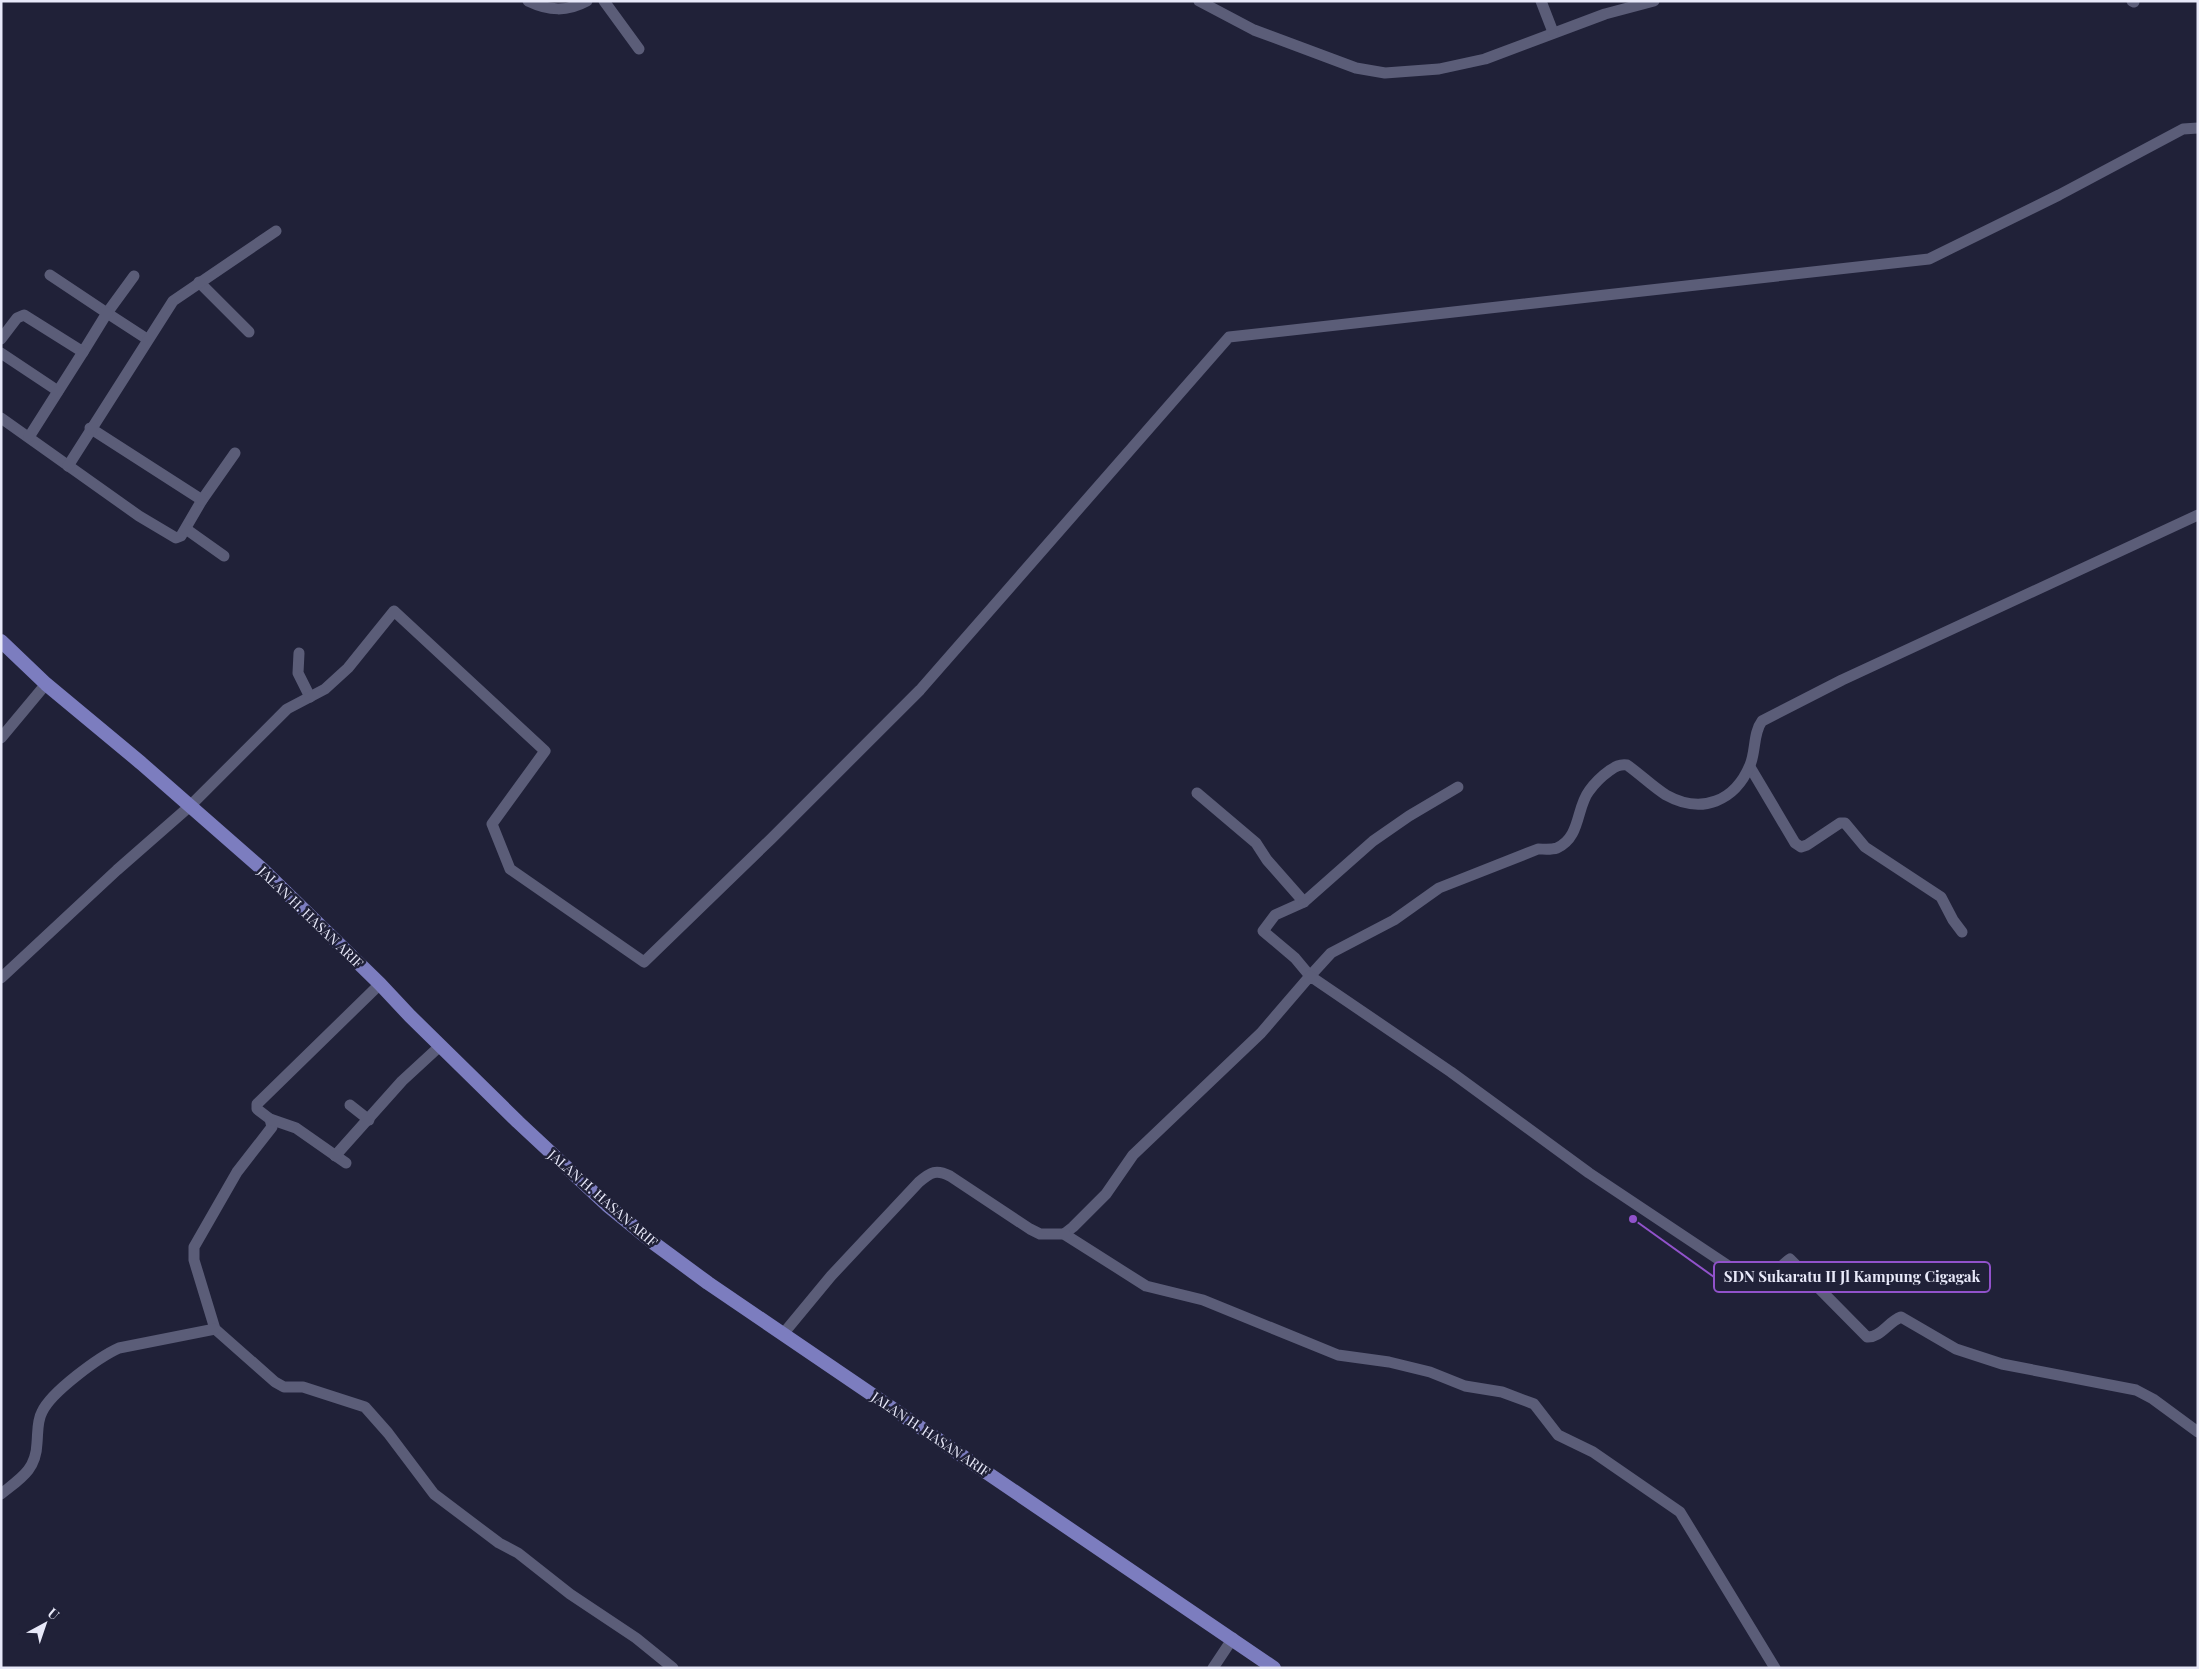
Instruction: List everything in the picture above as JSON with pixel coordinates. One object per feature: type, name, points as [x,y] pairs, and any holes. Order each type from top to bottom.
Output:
[{"type":"main road","name":"JALAN H. HASAN ARIF","points":[[1,640],[46,684],[167,785],[262,869],[518,1122],[639,1232],[708,1283],[1233,1638],[1274,1668]]},
{"type":"street","points":[[528,1],[546,9],[560,10],[587,1]]},
{"type":"street","points":[[604,1],[639,49]]},
{"type":"street","points":[[1199,1],[1254,30],[1356,68],[1385,73],[1439,70],[1476,61],[1605,14],[1654,1]]},
{"type":"street","points":[[1541,1],[1553,32]]},
{"type":"street","points":[[1,978],[283,713],[324,689],[348,668],[394,611],[545,751],[492,824],[510,869],[644,962],[778,833],[920,690],[1229,338],[1929,259],[2051,199],[2183,129],[2198,128]]},
{"type":"street","points":[[68,466],[90,428],[173,300],[276,231]]},
{"type":"street","points":[[50,275],[147,339]]},
{"type":"street","points":[[29,437],[108,313],[134,276]]},
{"type":"street","points":[[199,282],[249,332]]},
{"type":"street","points":[[1,339],[17,318],[24,316],[83,352]]},
{"type":"street","points":[[1,353],[58,391]]},
{"type":"street","points":[[1,418],[173,537],[180,537],[186,529],[202,500],[235,453]]},
{"type":"street","points":[[90,428],[202,500]]},
{"type":"street","points":[[1064,1234],[1106,1194],[1133,1155],[1260,1033],[1331,953],[1394,920],[1439,888],[1538,849],[1551,849],[1561,846],[1575,829],[1589,791],[1606,773],[1616,767],[1627,765],[1666,795],[1700,806],[1717,801],[1728,794],[1742,780],[1750,766],[1754,755],[1758,730],[1762,721],[1842,680],[2198,515]]},
{"type":"street","points":[[186,529],[224,556]]},
{"type":"street","points":[[299,653],[298,673],[310,697]]},
{"type":"street","points":[[1,738],[46,684]]},
{"type":"street","points":[[1750,766],[1796,843],[1801,847],[1840,824],[1845,824],[1865,847],[1941,897],[1952,920],[1962,932]]},
{"type":"street","points":[[1458,787],[1409,816],[1373,841],[1304,902],[1275,914],[1263,931],[1295,958],[1310,976],[1459,1077],[1589,1173],[1750,1281],[1756,1283],[1764,1282],[1790,1260],[1867,1337],[1877,1335],[1893,1320],[1901,1318],[1956,1349],[2002,1364],[2136,1390],[2153,1399],[2198,1432]]},
{"type":"street","points":[[1197,793],[1256,843],[1267,860],[1304,902]]},
{"type":"street","points":[[346,1163],[296,1128],[270,1118],[257,1109],[257,1104],[380,984]]},
{"type":"street","points":[[335,1156],[402,1081],[440,1046]]},
{"type":"street","points":[[350,1105],[369,1120]]},
{"type":"street","points":[[270,1118],[272,1127],[237,1172],[194,1247],[194,1260],[215,1329],[279,1385],[284,1387],[303,1387],[365,1407],[388,1433],[434,1494],[500,1543],[518,1552],[570,1594],[636,1638],[673,1668]]},
{"type":"street","points":[[783,1334],[831,1276],[919,1182],[933,1172],[939,1171],[950,1176],[1030,1229],[1040,1234],[1064,1234],[1146,1286],[1203,1300],[1338,1356],[1389,1362],[1430,1372],[1465,1386],[1502,1392],[1534,1404],[1558,1435],[1593,1452],[1680,1512],[1775,1668]]},
{"type":"street","points":[[1,1494],[32,1466],[37,1452],[39,1419],[43,1410],[72,1379],[108,1353],[119,1348],[215,1329]]},
{"type":"street","points":[[1213,1668],[1233,1638]]},
{"type":"place","name":"SDN Sukaratu II Jl Kampung Cigagak","points":[[1633,1219]]}]
